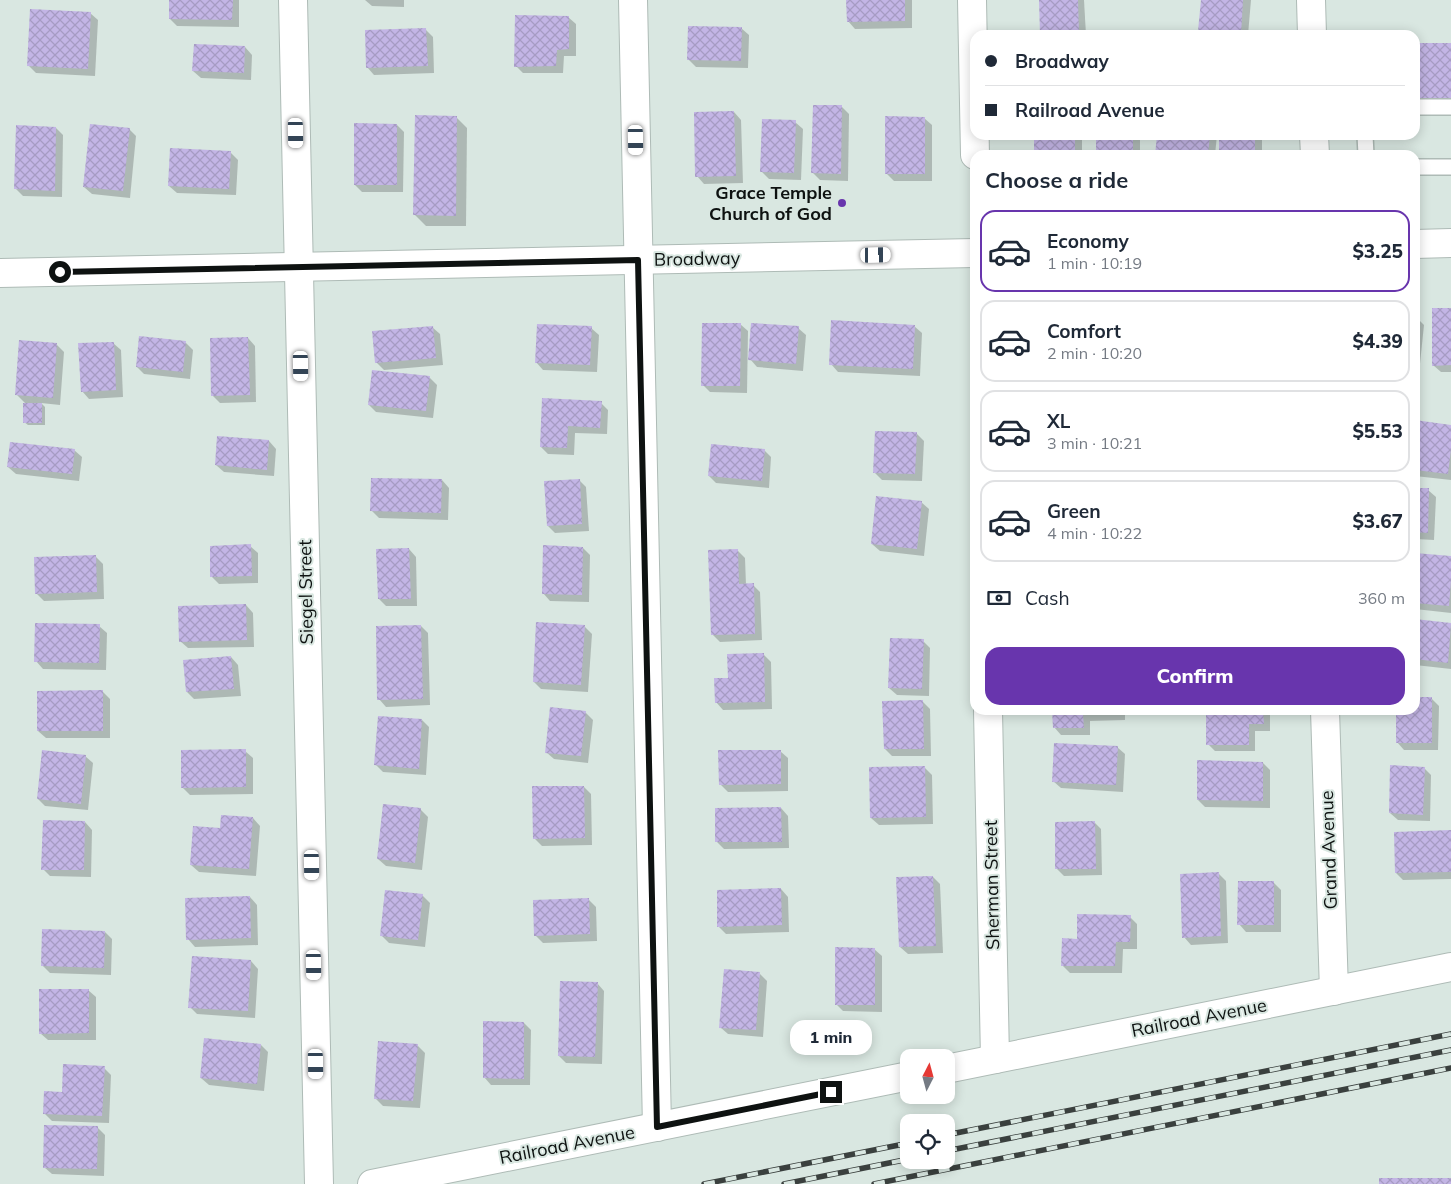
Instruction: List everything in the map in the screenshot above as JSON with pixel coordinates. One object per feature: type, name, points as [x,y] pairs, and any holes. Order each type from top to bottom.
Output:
[{"type":"street","name":"Siegel Street","points":[[293,0],[319,1184]]},
{"type":"street","points":[[633,0],[657,1127]]},
{"type":"street","points":[[972,0],[973,30]]},
{"type":"street","points":[[1311,0],[1312,30]]},
{"type":"street","points":[[1420,244],[1451,243]]},
{"type":"street","name":"Broadway","points":[[0,273],[970,253]]},
{"type":"street","name":"Sherman Street","points":[[988,715],[995,1059]]},
{"type":"street","name":"Grand Avenue","points":[[1325,715],[1334,991]]},
{"type":"street","name":"Railroad Avenue","points":[[955,1067],[1451,967]]},
{"type":"street","name":"Railroad Avenue","points":[[372,1184],[900,1078]]},
{"type":"lane","points":[[1420,108],[1451,107]]},
{"type":"lane","points":[[1420,167],[1451,168]]},
{"type":"building","points":[[169,0],[233,0],[232,20],[169,19]]},
{"type":"building","points":[[846,0],[905,0],[905,21],[847,22]]},
{"type":"building","points":[[1039,0],[1078,0],[1079,30],[1040,30]]},
{"type":"building","points":[[1201,0],[1243,0],[1241,30],[1198,30]]},
{"type":"building","points":[[30,9],[91,12],[88,69],[27,66]]},
{"type":"building","points":[[515,15],[569,16],[569,49],[557,50],[556,66],[514,67]]},
{"type":"building","points":[[688,26],[742,27],[741,61],[687,60]]},
{"type":"building","points":[[426,28],[428,66],[366,68],[365,30]]},
{"type":"building","points":[[1420,43],[1451,43],[1451,102],[1420,102]]},
{"type":"building","points":[[194,44],[245,46],[244,73],[192,71]]},
{"type":"building","points":[[813,105],[842,105],[841,174],[811,173]]},
{"type":"building","points":[[734,111],[736,176],[695,177],[694,112]]},
{"type":"building","points":[[415,115],[457,116],[456,216],[413,215]]},
{"type":"building","points":[[885,116],[925,117],[925,174],[885,174]]},
{"type":"building","points":[[762,119],[796,120],[794,173],[760,172]]},
{"type":"building","points":[[354,123],[397,124],[397,185],[354,185]]},
{"type":"building","points":[[90,124],[130,128],[123,191],[83,187]]},
{"type":"building","points":[[16,125],[56,127],[55,191],[14,189]]},
{"type":"building","points":[[1034,140],[1075,140],[1075,150],[1034,150]]},
{"type":"building","points":[[1096,140],[1133,140],[1133,150],[1096,150]]},
{"type":"building","points":[[1156,140],[1210,140],[1208,150],[1156,150]]},
{"type":"building","points":[[1219,140],[1255,140],[1255,150],[1219,150]]},
{"type":"building","points":[[170,148],[231,151],[229,189],[168,186]]},
{"type":"building","points":[[1432,308],[1451,308],[1451,365],[1432,366]]},
{"type":"building","points":[[831,320],[915,325],[913,369],[829,365]]},
{"type":"building","points":[[702,323],[741,323],[740,386],[701,386]]},
{"type":"building","points":[[751,323],[799,326],[796,364],[748,360]]},
{"type":"building","points":[[537,324],[592,326],[590,365],[535,363]]},
{"type":"building","points":[[433,326],[436,358],[375,363],[372,331]]},
{"type":"building","points":[[139,336],[186,341],[183,372],[136,367]]},
{"type":"building","points":[[248,337],[250,395],[211,396],[210,338]]},
{"type":"building","points":[[19,340],[57,343],[53,398],[15,395]]},
{"type":"building","points":[[114,342],[116,390],[81,392],[78,343]]},
{"type":"building","points":[[372,370],[430,376],[426,411],[368,405]]},
{"type":"building","points":[[542,398],[602,401],[600,428],[568,426],[567,448],[540,447]]},
{"type":"building","points":[[23,403],[42,403],[42,423],[23,423]]},
{"type":"building","points":[[1420,421],[1451,425],[1448,474],[1420,471]]},
{"type":"building","points":[[875,431],[917,432],[915,474],[873,473]]},
{"type":"building","points":[[217,436],[269,440],[267,470],[215,465]]},
{"type":"building","points":[[10,442],[75,449],[72,474],[7,467]]},
{"type":"building","points":[[711,444],[765,449],[762,481],[708,476]]},
{"type":"building","points":[[371,478],[442,479],[441,513],[370,511]]},
{"type":"building","points":[[580,479],[582,524],[547,526],[544,481]]},
{"type":"building","points":[[1420,488],[1429,488],[1428,533],[1420,532]]},
{"type":"building","points":[[876,496],[922,501],[917,549],[871,544]]},
{"type":"building","points":[[251,544],[252,576],[210,577],[210,546]]},
{"type":"building","points":[[543,545],[583,547],[582,595],[542,594]]},
{"type":"building","points":[[409,548],[411,599],[378,599],[376,549]]},
{"type":"building","points":[[738,549],[739,584],[754,583],[755,634],[711,635],[708,550]]},
{"type":"building","points":[[1420,553],[1451,556],[1449,606],[1420,603]]},
{"type":"building","points":[[96,555],[97,592],[35,594],[34,557]]},
{"type":"building","points":[[246,604],[247,640],[179,642],[178,606]]},
{"type":"building","points":[[1420,620],[1451,623],[1448,663],[1420,660]]},
{"type":"building","points":[[536,622],[585,625],[581,685],[533,682]]},
{"type":"building","points":[[35,623],[100,624],[99,663],[34,662]]},
{"type":"building","points":[[421,625],[423,699],[377,700],[376,626]]},
{"type":"building","points":[[890,638],[924,639],[922,689],[888,688]]},
{"type":"building","points":[[764,653],[765,702],[715,703],[714,678],[728,678],[727,654]]},
{"type":"building","points":[[231,656],[234,689],[186,692],[183,660]]},
{"type":"building","points":[[103,690],[103,731],[37,731],[37,691]]},
{"type":"building","points":[[1420,697],[1432,697],[1432,743],[1396,743],[1396,715],[1420,715]]},
{"type":"building","points":[[923,700],[924,749],[884,749],[882,701]]},
{"type":"building","points":[[550,707],[586,711],[581,756],[545,753]]},
{"type":"building","points":[[1052,715],[1083,715],[1084,728],[1053,728]]},
{"type":"building","points":[[1206,715],[1263,715],[1264,724],[1249,724],[1249,745],[1206,745]]},
{"type":"building","points":[[378,716],[422,719],[419,769],[374,765]]},
{"type":"building","points":[[1054,743],[1118,746],[1116,785],[1052,782]]},
{"type":"building","points":[[246,749],[246,787],[181,788],[181,750]]},
{"type":"building","points":[[42,750],[86,755],[81,804],[37,799]]},
{"type":"building","points":[[718,750],[781,750],[781,784],[719,785]]},
{"type":"building","points":[[1197,760],[1263,762],[1263,801],[1197,800]]},
{"type":"building","points":[[1390,765],[1425,767],[1423,815],[1389,813]]},
{"type":"building","points":[[925,766],[926,817],[870,818],[869,767]]},
{"type":"building","points":[[532,786],[584,786],[585,838],[533,839]]},
{"type":"building","points":[[383,804],[421,808],[415,863],[377,859]]},
{"type":"building","points":[[781,807],[782,842],[715,842],[715,808]]},
{"type":"building","points":[[221,815],[253,817],[249,869],[190,865],[193,826],[220,828]]},
{"type":"building","points":[[43,820],[85,821],[84,870],[41,870]]},
{"type":"building","points":[[1095,821],[1096,869],[1055,869],[1055,822]]},
{"type":"building","points":[[1451,830],[1451,872],[1395,873],[1394,832]]},
{"type":"building","points":[[1219,872],[1221,936],[1182,938],[1180,874]]},
{"type":"building","points":[[933,876],[936,946],[899,947],[896,877]]},
{"type":"building","points":[[1238,881],[1274,881],[1274,925],[1237,925]]},
{"type":"building","points":[[781,888],[782,925],[717,927],[717,890]]},
{"type":"building","points":[[385,890],[423,894],[418,940],[380,936]]},
{"type":"building","points":[[250,896],[251,938],[186,940],[185,898]]},
{"type":"building","points":[[589,898],[590,934],[534,936],[533,900]]},
{"type":"building","points":[[1077,914],[1131,915],[1130,942],[1116,942],[1115,966],[1061,966],[1062,938],[1077,939]]},
{"type":"building","points":[[42,929],[105,931],[104,968],[41,966]]},
{"type":"building","points":[[835,947],[875,948],[875,1005],[835,1005]]},
{"type":"building","points":[[192,956],[251,960],[248,1011],[188,1008]]},
{"type":"building","points":[[724,969],[760,972],[756,1030],[719,1028]]},
{"type":"building","points":[[560,981],[598,982],[595,1057],[558,1056]]},
{"type":"building","points":[[39,989],[89,989],[89,1033],[39,1034]]},
{"type":"building","points":[[483,1021],[524,1022],[524,1079],[483,1078]]},
{"type":"building","points":[[204,1038],[261,1044],[257,1084],[200,1078]]},
{"type":"building","points":[[378,1041],[418,1044],[413,1101],[374,1099]]},
{"type":"building","points":[[63,1064],[105,1066],[102,1116],[43,1114],[44,1091],[62,1092]]},
{"type":"building","points":[[44,1125],[98,1126],[97,1169],[43,1168]]},
{"type":"building","points":[[1379,1178],[1451,1178],[1451,1184],[1379,1184]]},
{"type":"railway","points":[[955,1133],[1451,1034]]},
{"type":"railway","points":[[955,1149],[1451,1050]]},
{"type":"railway","points":[[874,1184],[1451,1068]]},
{"type":"railway","points":[[704,1184],[900,1145]]},
{"type":"railway","points":[[784,1184],[900,1161]]},
{"type":"place","name":"Grace Temple Church of God","points":[[842,203]]},
{"type":"route","points":[[60,272],[638,260],[657,1127],[831,1092]]}]
